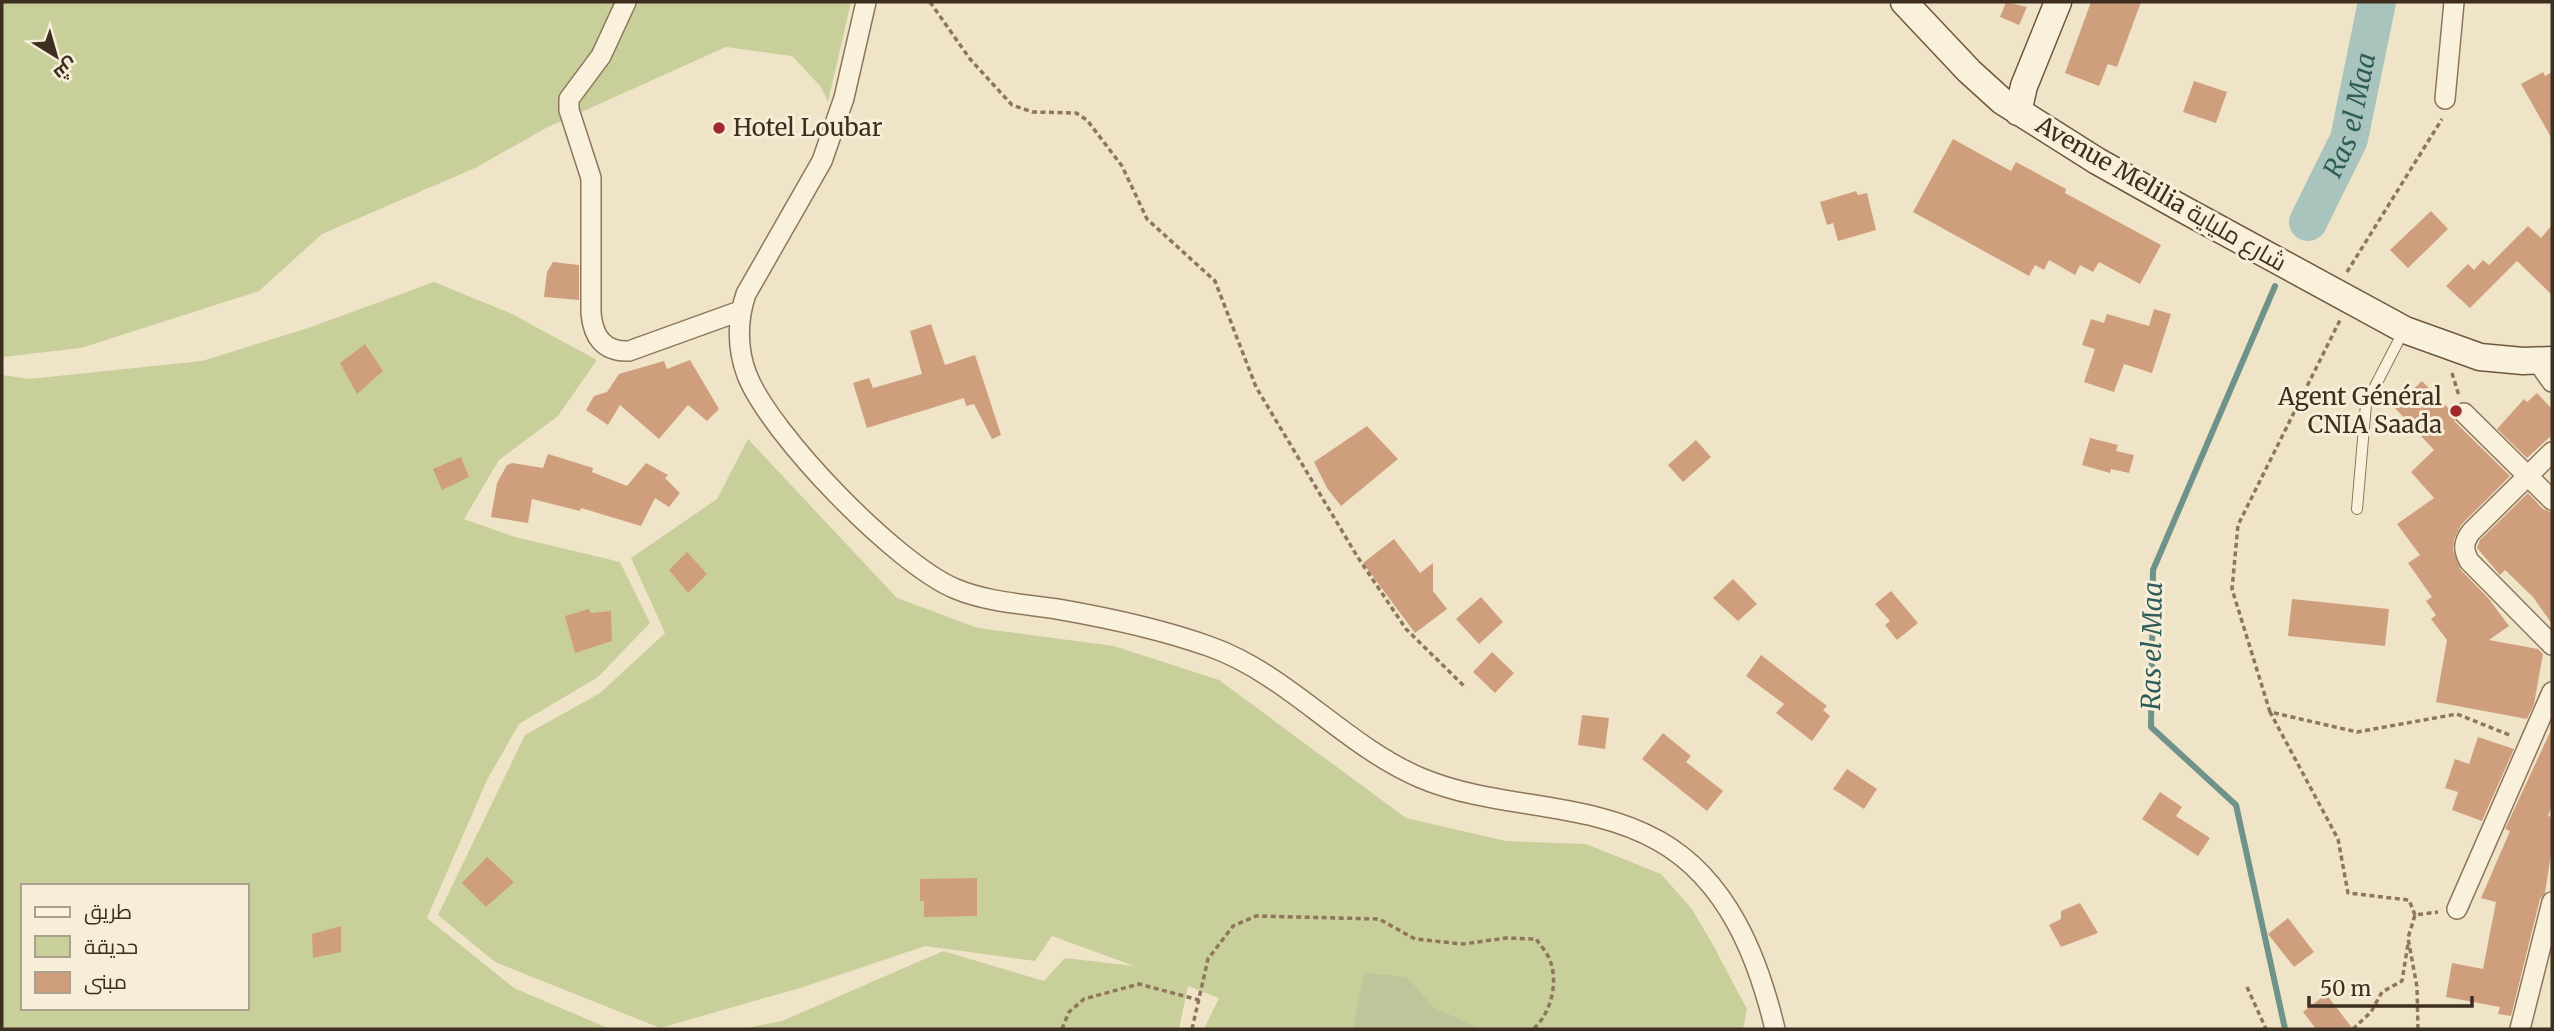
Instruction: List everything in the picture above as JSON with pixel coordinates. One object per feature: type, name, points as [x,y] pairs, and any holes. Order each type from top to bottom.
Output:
[{"type":"street","points":[[626,2],[601,56],[569,99],[569,110],[591,178],[591,313],[594,333],[610,348],[629,351],[740,311]]},
{"type":"street","points":[[866,2],[844,98],[822,161],[746,294],[740,311],[740,348],[748,377],[776,424],[805,460],[892,548],[925,573],[956,589],[1156,629],[1215,649],[1270,679],[1370,750],[1419,777],[1470,795],[1609,819],[1661,842],[1693,868],[1722,900],[1751,945],[1764,982],[1775,1029]]},
{"type":"street","name":"Avenue Melilia شارع ملياية","points":[[1904,2],[1969,71],[2018,112],[2097,161],[2405,330],[2480,357],[2545,360]]},
{"type":"street","points":[[2018,112],[2024,86],[2058,2]]},
{"type":"street","points":[[2445,99],[2454,2]]},
{"type":"street","points":[[2545,360],[2552,383]]},
{"type":"street","points":[[2464,413],[2552,499]]},
{"type":"street","points":[[2552,452],[2471,532],[2463,550],[2469,561],[2552,645]]},
{"type":"street","points":[[2457,909],[2463,889],[2552,692]]},
{"type":"street","points":[[2520,1029],[2552,902]]},
{"type":"lane","points":[[2357,509],[2366,404],[2405,330]]},
{"type":"path","points":[[930,2],[970,59],[1012,105],[1033,112],[1066,111],[1087,120],[1122,166],[1147,219],[1215,281],[1256,387],[1357,556],[1406,629],[1465,688]]},
{"type":"path","points":[[2353,1029],[2371,1012],[2382,992],[2402,981],[2408,938],[2415,915],[2409,900],[2348,893],[2338,839],[2270,712],[2232,589],[2238,525],[2337,293],[2442,121],[2445,99]]},
{"type":"path","points":[[2447,347],[2464,413]]},
{"type":"path","points":[[2270,712],[2357,732],[2457,713],[2530,743]]},
{"type":"path","points":[[2415,915],[2457,909]]},
{"type":"path","points":[[1192,1029],[1209,959],[1233,926],[1256,916],[1379,919],[1415,939],[1463,944],[1506,938],[1536,939],[1551,963],[1552,998],[1544,1020],[1533,1029]]},
{"type":"path","points":[[2408,938],[2417,987],[2418,1029]]},
{"type":"path","points":[[1062,1029],[1069,1012],[1084,999],[1129,986],[1139,984],[1199,1000]]},
{"type":"path","points":[[2247,987],[2266,1029]]},
{"type":"green space","points":[[2,2],[851,2],[828,102],[821,87],[792,56],[726,47],[548,127],[475,168],[322,234],[259,291],[81,348],[2,357]]},
{"type":"green space","points":[[434,282],[510,313],[597,360],[558,416],[499,460],[464,519],[515,537],[620,562],[650,623],[598,677],[519,724],[487,780],[427,918],[514,988],[610,1029],[2,1029],[2,375],[29,379],[202,361],[311,327]]},
{"type":"green space","points":[[748,439],[897,598],[978,628],[1114,646],[1219,680],[1406,818],[1506,841],[1586,844],[1661,874],[1692,909],[1747,1009],[1743,1029],[1204,1029],[1219,998],[1188,986],[1179,1029],[742,1029],[782,1021],[943,951],[1044,981],[1065,958],[1134,966],[1052,936],[1035,961],[925,946],[800,988],[660,1028],[495,962],[438,915],[525,735],[600,693],[665,633],[631,558],[717,499]]},
{"type":"green space","points":[[1364,973],[1407,977],[1433,1007],[1480,1029],[1353,1029]]},
{"type":"building","points":[[2006,2],[2027,7],[2019,25],[2000,17]]},
{"type":"building","points":[[2091,2],[2141,2],[2117,67],[2108,64],[2099,86],[2065,73]]},
{"type":"building","points":[[2543,72],[2545,76],[2552,72],[2552,139],[2521,84]]},
{"type":"building","points":[[2194,81],[2227,92],[2216,123],[2183,112]]},
{"type":"building","points":[[1953,139],[2011,171],[2016,162],[2066,189],[2065,193],[2161,245],[2140,284],[2099,262],[2093,272],[2080,265],[2075,275],[2049,260],[2044,270],[2035,265],[2029,276],[1913,212]]},
{"type":"building","points":[[1856,191],[1858,195],[1867,193],[1876,230],[1838,241],[1833,223],[1827,225],[1820,202]]},
{"type":"building","points":[[2431,211],[2448,229],[2408,268],[2390,250]]},
{"type":"building","points":[[2552,225],[2552,295],[2517,261],[2470,308],[2446,286],[2468,264],[2474,270],[2483,260],[2489,265],[2528,226],[2541,238]]},
{"type":"building","points":[[553,262],[579,265],[579,300],[544,297],[547,272]]},
{"type":"building","points":[[2154,309],[2171,314],[2152,373],[2124,364],[2114,392],[2084,382],[2095,349],[2082,345],[2091,319],[2104,323],[2107,314],[2149,326]]},
{"type":"building","points":[[931,324],[945,365],[975,355],[1001,435],[992,439],[974,404],[966,406],[964,398],[867,428],[853,383],[869,378],[873,388],[922,374],[910,331]]},
{"type":"building","points":[[365,344],[383,371],[357,394],[340,363]]},
{"type":"building","points":[[690,360],[719,409],[707,421],[688,405],[659,439],[620,405],[608,425],[586,410],[594,396],[607,392],[619,374],[664,361],[667,369]]},
{"type":"building","points":[[2422,381],[2452,412],[2455,422],[2510,476],[2461,525],[2454,539],[2453,550],[2460,569],[2489,599],[2509,626],[2489,640],[2538,649],[2543,654],[2534,704],[2527,719],[2436,702],[2447,640],[2431,619],[2436,615],[2426,601],[2432,597],[2408,563],[2420,555],[2397,524],[2434,498],[2411,472],[2434,450],[2394,407]]},
{"type":"building","points":[[2537,393],[2552,409],[2552,435],[2527,458],[2497,429],[2524,399],[2527,402]]},
{"type":"building","points":[[1367,426],[1398,459],[1341,506],[1327,488],[1314,462]]},
{"type":"building","points":[[2090,438],[2118,445],[2116,451],[2134,455],[2129,473],[2111,469],[2110,473],[2082,465]]},
{"type":"building","points":[[1696,440],[1711,457],[1683,482],[1668,465]]},
{"type":"building","points":[[548,454],[593,468],[592,472],[627,486],[646,463],[668,475],[665,478],[680,493],[669,507],[655,498],[641,526],[581,508],[580,511],[532,499],[528,523],[491,517],[497,483],[507,465],[512,463],[543,468]]},
{"type":"building","points":[[461,457],[469,477],[442,490],[433,469]]},
{"type":"building","points":[[2528,493],[2543,509],[2552,512],[2552,624],[2533,597],[2505,570],[2500,575],[2477,548],[2480,540]]},
{"type":"building","points":[[1394,539],[1420,573],[1433,563],[1433,591],[1447,609],[1415,633],[1363,563]]},
{"type":"building","points":[[687,552],[707,574],[688,593],[669,570]]},
{"type":"building","points":[[1733,579],[1757,604],[1738,621],[1713,598]]},
{"type":"building","points":[[1891,591],[1918,623],[1897,640],[1885,625],[1890,621],[1875,604]]},
{"type":"building","points":[[1481,597],[1503,622],[1479,644],[1456,619]]},
{"type":"building","points":[[2292,599],[2389,609],[2385,646],[2288,636]]},
{"type":"building","points":[[589,609],[591,613],[611,611],[612,641],[575,653],[565,616]]},
{"type":"building","points":[[1492,652],[1514,673],[1495,693],[1473,672]]},
{"type":"building","points":[[1761,655],[1827,706],[1823,710],[1830,716],[1812,741],[1776,713],[1784,704],[1746,676]]},
{"type":"building","points":[[1582,715],[1609,718],[1605,749],[1578,745]]},
{"type":"building","points":[[2552,728],[2552,806],[2548,816],[2552,817],[2552,848],[2545,893],[2540,899],[2511,1016],[2498,1014],[2500,1007],[2446,997],[2452,963],[2483,969],[2496,902],[2481,898],[2510,831],[2505,829]]},
{"type":"building","points":[[1663,733],[1691,756],[1686,762],[1723,791],[1707,811],[1642,759]]},
{"type":"building","points":[[2478,737],[2514,749],[2482,821],[2452,810],[2458,792],[2445,788],[2455,759],[2469,764]]},
{"type":"building","points":[[1847,769],[1877,789],[1864,809],[1833,789]]},
{"type":"building","points":[[2160,792],[2182,807],[2176,816],[2210,838],[2198,856],[2142,819]]},
{"type":"building","points":[[487,857],[514,882],[486,907],[462,883]]},
{"type":"building","points":[[977,878],[977,916],[924,917],[924,901],[920,901],[920,879]]},
{"type":"building","points":[[2080,903],[2098,933],[2061,947],[2049,925],[2061,919],[2061,911]]},
{"type":"building","points":[[2288,918],[2314,952],[2294,967],[2268,934]]},
{"type":"building","points":[[341,926],[341,952],[313,958],[312,934]]},
{"type":"building","points":[[2326,994],[2353,1029],[2316,1029],[2303,1012]]},
{"type":"waterway","name":"Ras el Maa","points":[[2308,222],[2349,139],[2377,2]]},
{"type":"waterway","name":"Ras el Maa","points":[[2275,286],[2153,570],[2151,727],[2236,805],[2285,1029]]},
{"type":"place","name":"Hotel Loubar","points":[[719,128]]},
{"type":"place","name":"Agent Général CNIA Saada","points":[[2456,411]]}]
